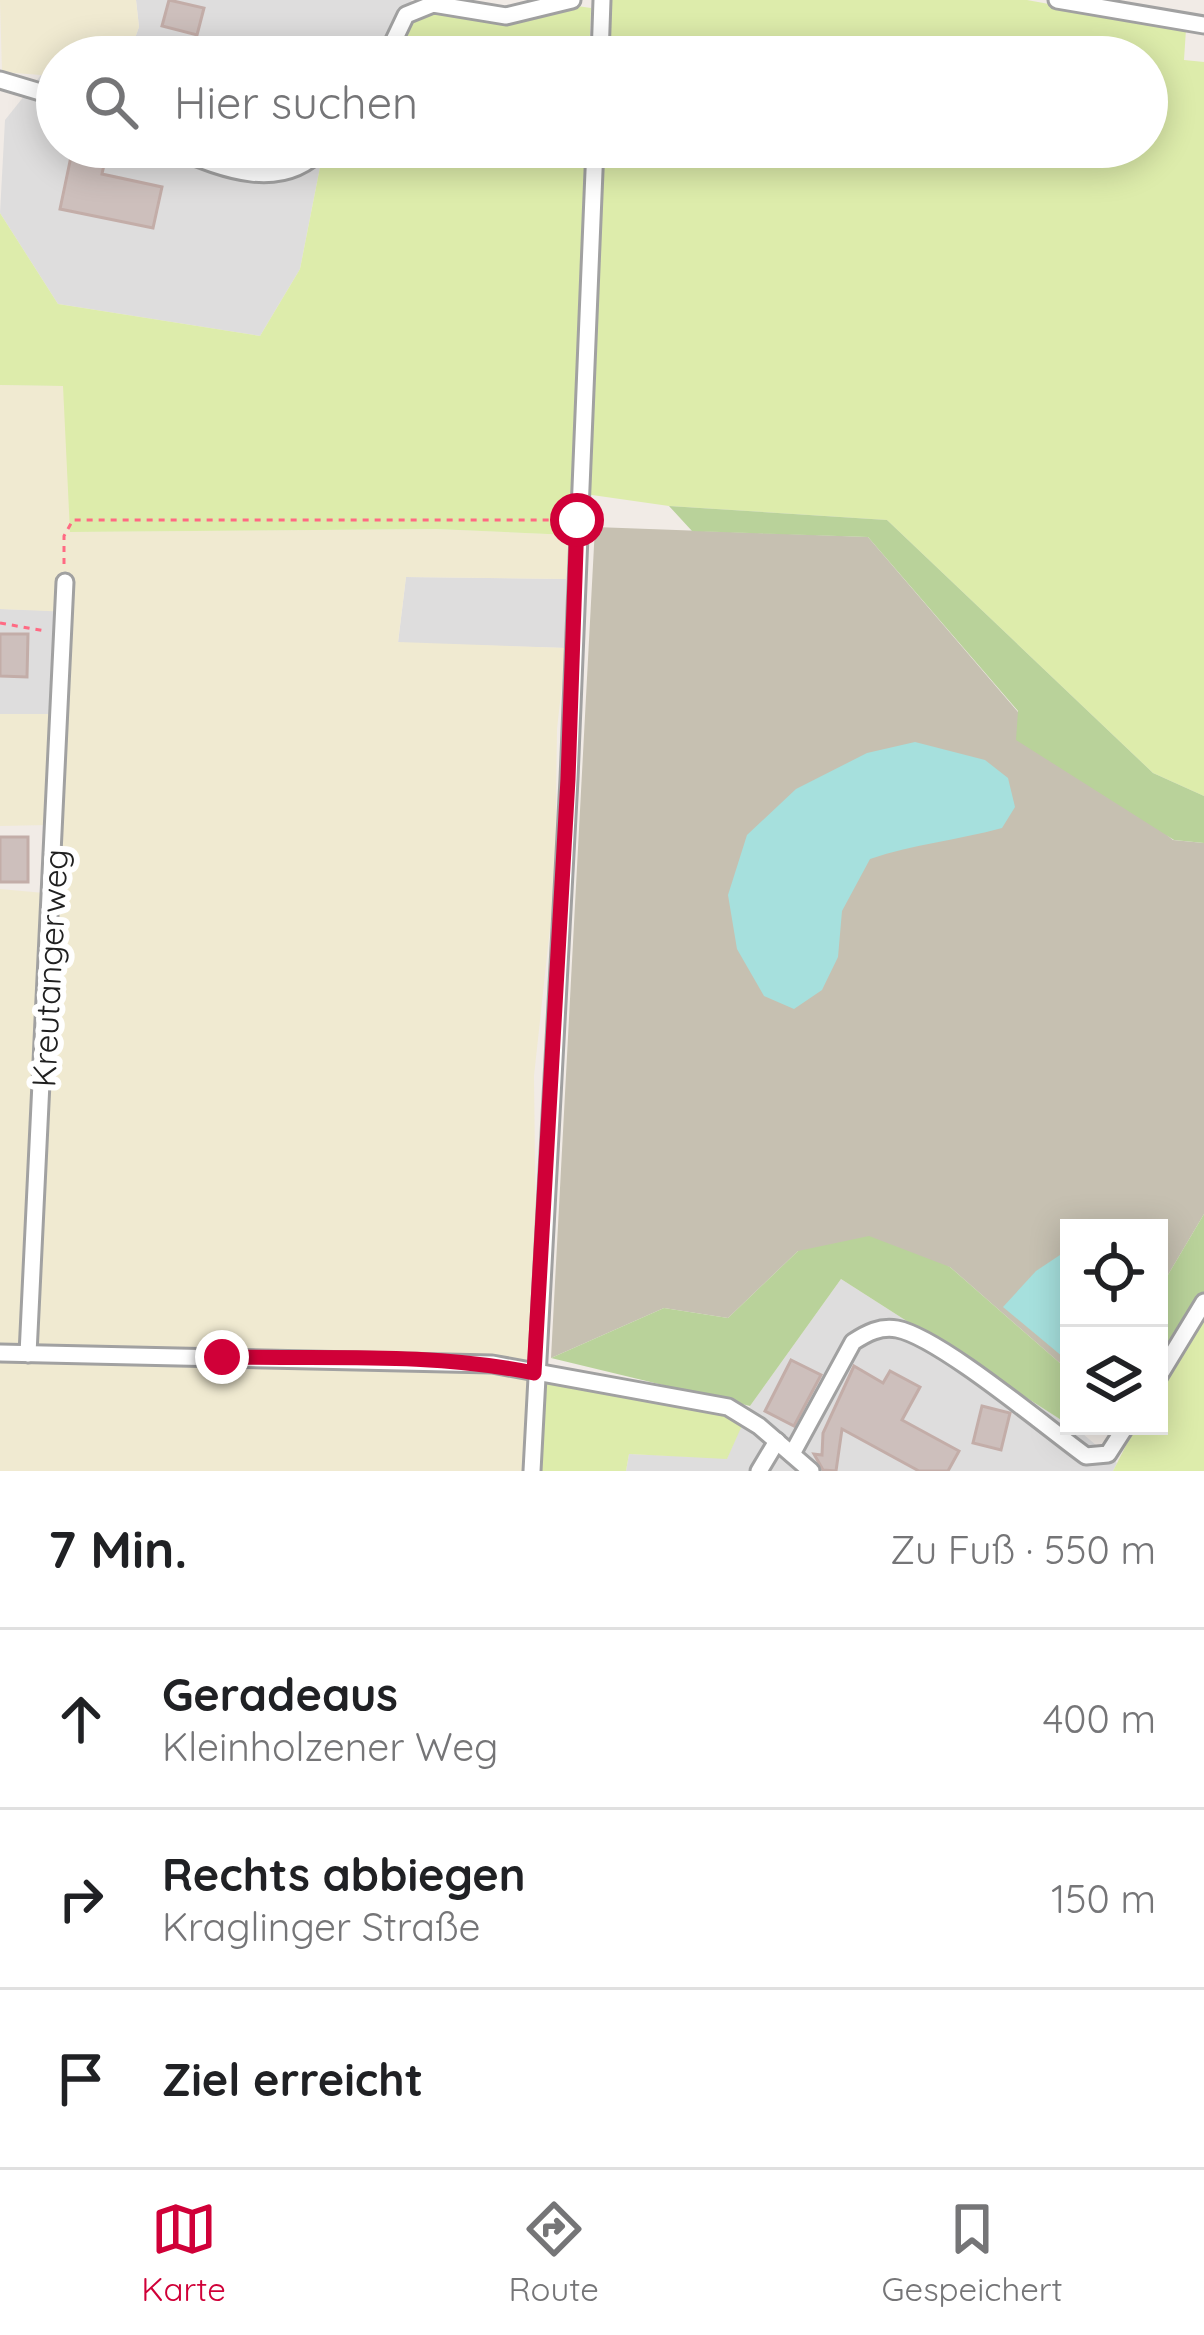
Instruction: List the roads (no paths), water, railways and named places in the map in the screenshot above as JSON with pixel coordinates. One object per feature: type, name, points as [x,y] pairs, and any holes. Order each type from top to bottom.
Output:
[{"type":"street","points":[[396,36],[406,15],[433,4],[506,16],[572,0]]},
{"type":"street","points":[[601,36],[602,0]]},
{"type":"street","points":[[1057,0],[1204,25]]},
{"type":"street","points":[[0,80],[36,91]]},
{"type":"street","points":[[220,168],[270,176],[292,168]]},
{"type":"street","points":[[532,1471],[594,168]]},
{"type":"street","name":"Kreutangerweg","points":[[28,1354],[65,582]]},
{"type":"street","points":[[1168,1361],[1204,1302]]},
{"type":"street","points":[[792,1454],[853,1342],[889,1328],[936,1346],[1086,1456],[1108,1454],[1120,1435]]},
{"type":"street","points":[[0,1353],[492,1364],[728,1407],[811,1471]]},
{"type":"street","points":[[760,1471],[777,1441]]},
{"type":"water","points":[[915,742],[985,760],[1008,778],[1015,807],[1002,828],[870,859],[842,911],[838,957],[822,990],[794,1009],[764,996],[737,949],[728,895],[747,835],[796,789],[867,753]]},
{"type":"water","points":[[1060,1255],[1060,1354],[1003,1307],[1036,1271]]}]
